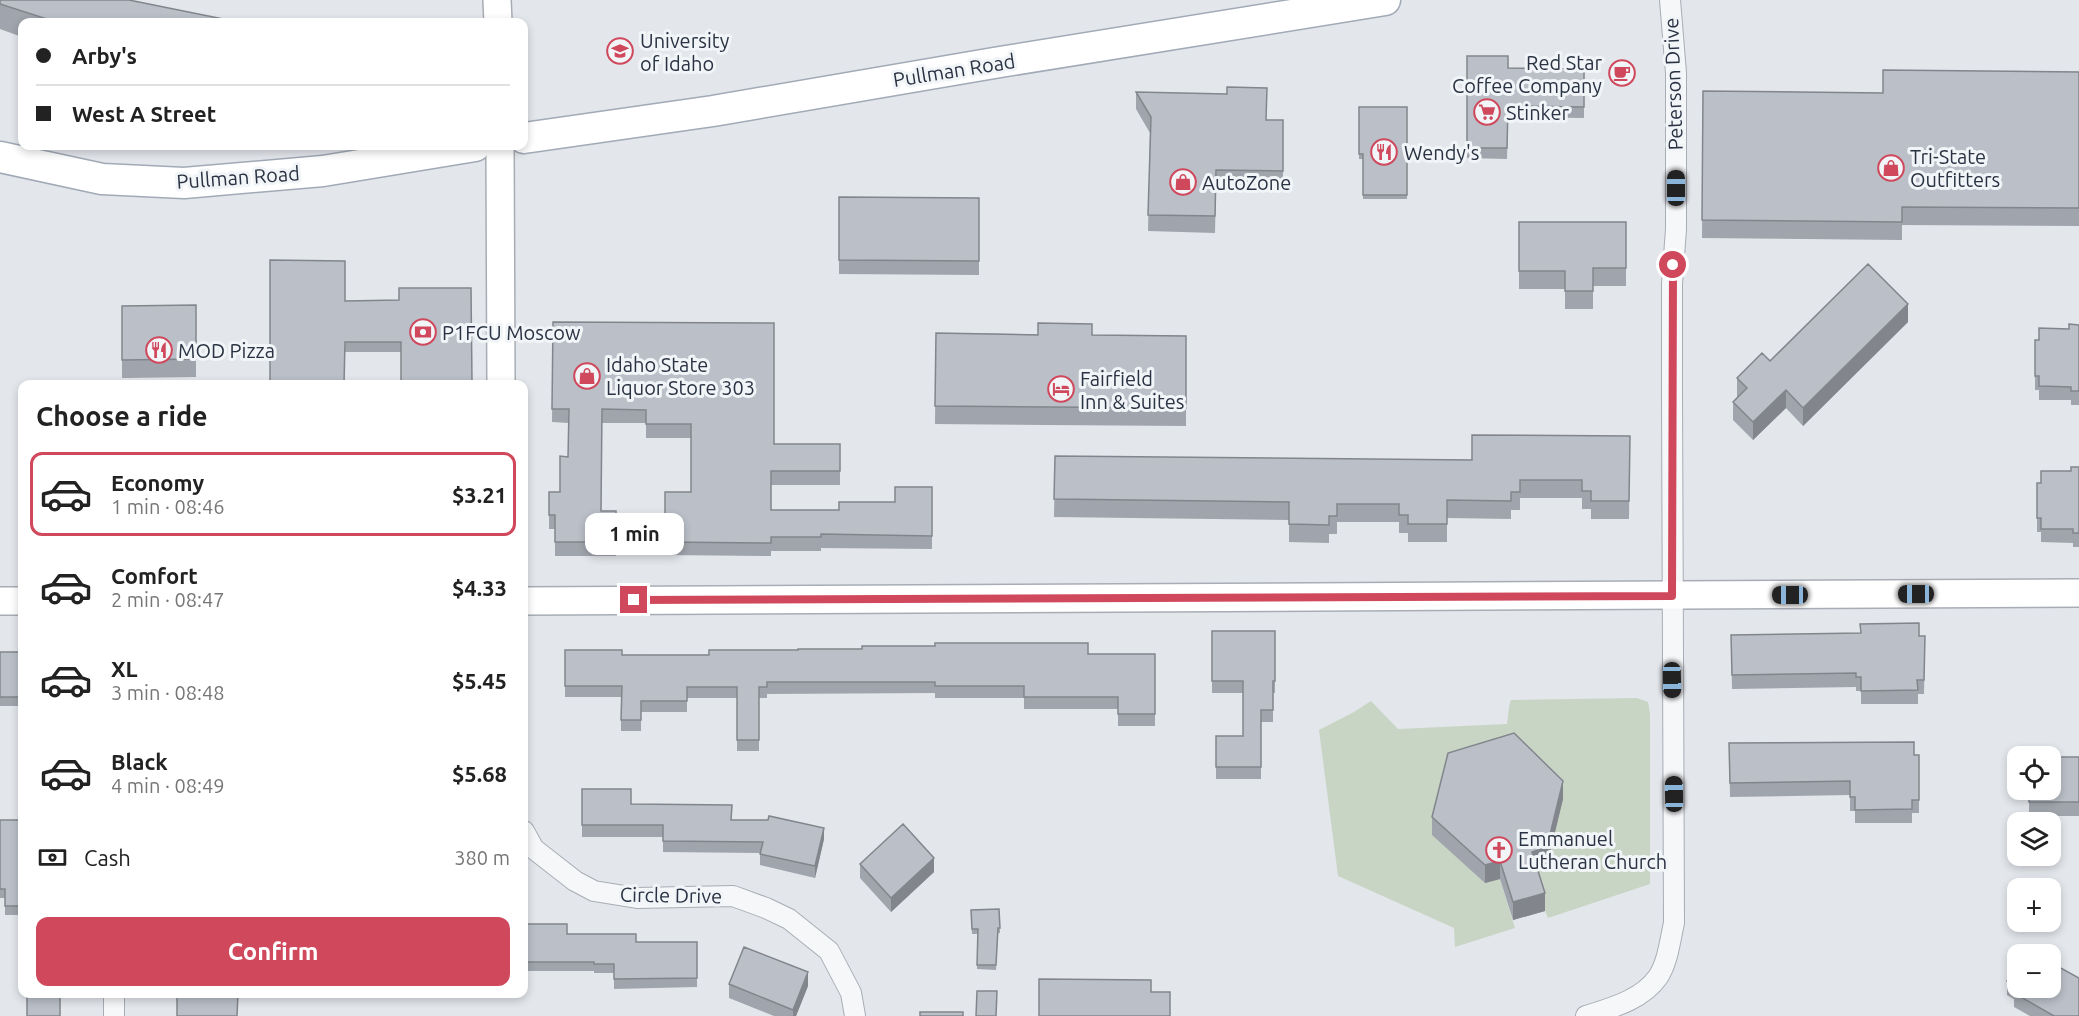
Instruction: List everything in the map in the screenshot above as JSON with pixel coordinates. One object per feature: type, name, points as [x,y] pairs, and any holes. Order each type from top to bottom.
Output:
[{"type":"main road","name":"Pullman Road","points":[[528,137],[713,111],[1384,0]]},
{"type":"main road","name":"Pullman Road","points":[[0,157],[102,179],[184,183],[323,171],[451,150]]},
{"type":"street","points":[[497,0],[498,18]]},
{"type":"street","name":"Peterson Drive","points":[[1586,1016],[1615,1007],[1642,993],[1659,976],[1668,953],[1674,923],[1672,284],[1676,229],[1676,73],[1670,0]]},
{"type":"street","points":[[500,150],[501,380]]},
{"type":"street","points":[[528,601],[2079,593]]},
{"type":"street","points":[[0,602],[18,601]]},
{"type":"street","name":"Circle Drive","points":[[528,838],[534,849],[575,882],[594,891],[638,898],[733,896],[789,919],[829,951],[851,993],[855,1016]]},
{"type":"street","points":[[114,998],[114,1016]]},
{"type":"green space","points":[[1637,698],[1648,702],[1650,714],[1650,884],[1548,918],[1545,911],[1500,879],[1515,928],[1455,947],[1454,928],[1338,876],[1319,730],[1371,701],[1398,729],[1507,724],[1511,700]]},
{"type":"building","points":[[0,0],[129,0],[218,18],[44,18],[0,4]]},
{"type":"building","points":[[1467,56],[1508,56],[1508,68],[1584,69],[1584,107],[1508,106],[1507,148],[1467,148]]},
{"type":"building","name":"Tri-State Outfitters","points":[[1883,70],[2079,72],[2079,208],[1902,207],[1902,222],[1702,220],[1703,91],[1883,93]]},
{"type":"building","points":[[1227,87],[1267,88],[1266,120],[1283,120],[1283,171],[1216,170],[1215,216],[1148,215],[1151,117],[1136,92],[1227,94]]},
{"type":"building","name":"Wendy's","points":[[1359,107],[1407,107],[1407,195],[1363,195],[1363,154],[1359,154]]},
{"type":"building","points":[[839,197],[979,198],[979,261],[839,260]]},
{"type":"building","points":[[1519,222],[1626,222],[1626,268],[1593,268],[1593,291],[1565,291],[1565,271],[1519,271]]},
{"type":"building","points":[[270,260],[345,261],[345,301],[399,300],[399,288],[471,288],[472,380],[401,380],[401,342],[345,342],[344,380],[270,380]]},
{"type":"building","points":[[1868,264],[1908,304],[1803,408],[1786,390],[1753,422],[1733,402],[1747,388],[1737,378],[1762,353],[1770,361]]},
{"type":"building","name":"MOD Pizza","points":[[196,305],[196,359],[122,360],[122,306]]},
{"type":"building","points":[[553,322],[774,323],[774,444],[840,444],[840,471],[771,471],[771,510],[839,510],[839,502],[895,502],[895,487],[932,487],[932,536],[821,534],[821,537],[771,537],[771,543],[665,542],[665,492],[691,492],[691,424],[646,424],[646,410],[602,409],[601,511],[616,511],[616,542],[555,542],[555,515],[549,515],[549,492],[560,492],[560,456],[568,457],[569,409],[552,409]]},
{"type":"building","name":"Fairfield Inn & Suites","points":[[1038,323],[1092,324],[1092,335],[1186,336],[1186,408],[935,406],[936,333],[1038,335]]},
{"type":"building","points":[[2069,324],[2079,325],[2079,391],[2071,391],[2071,387],[2039,386],[2039,376],[2035,376],[2035,340],[2039,340],[2039,328],[2069,329]]},
{"type":"building","points":[[1472,435],[1630,436],[1629,501],[1591,501],[1591,491],[1582,491],[1582,480],[1520,480],[1520,492],[1511,492],[1511,501],[1447,500],[1447,524],[1408,524],[1408,515],[1399,515],[1399,504],[1337,504],[1337,516],[1329,516],[1329,525],[1289,524],[1289,502],[1054,499],[1055,456],[1472,460]]},
{"type":"building","points":[[2071,467],[2079,467],[2079,533],[2073,533],[2073,529],[2041,529],[2041,518],[2037,518],[2037,483],[2041,483],[2041,471],[2071,471]]},
{"type":"building","points":[[1919,623],[1919,636],[1925,636],[1924,680],[1917,680],[1918,690],[1861,691],[1861,677],[1856,677],[1856,673],[1732,675],[1731,635],[1861,633],[1860,624]]},
{"type":"building","points":[[1212,631],[1275,631],[1273,710],[1261,710],[1261,767],[1216,767],[1216,736],[1243,736],[1243,681],[1212,681]]},
{"type":"building","points":[[935,643],[1088,643],[1088,654],[1155,654],[1155,714],[1118,714],[1118,697],[1024,697],[1024,686],[935,686],[935,682],[767,682],[767,687],[759,687],[759,740],[737,740],[737,687],[687,687],[687,701],[641,701],[641,720],[621,720],[622,686],[565,686],[565,650],[622,650],[622,655],[709,655],[709,650],[862,649],[862,646],[935,646]]},
{"type":"building","points":[[0,652],[18,652],[18,697],[0,697]]},
{"type":"building","name":"Emmanuel Lutheran Church","points":[[1514,733],[1563,781],[1547,847],[1532,852],[1545,893],[1513,902],[1500,861],[1485,865],[1432,817],[1448,753]]},
{"type":"building","points":[[1914,742],[1914,755],[1919,755],[1919,800],[1912,800],[1912,809],[1855,810],[1855,797],[1850,797],[1850,781],[1730,783],[1729,743]]},
{"type":"building","points":[[2061,757],[2079,757],[2079,802],[2029,802],[2029,800],[2061,800]]},
{"type":"building","points":[[582,789],[631,789],[631,804],[732,805],[731,820],[768,820],[769,816],[824,828],[815,866],[760,854],[763,842],[663,841],[663,825],[582,825]]},
{"type":"building","points":[[0,820],[18,820],[18,906],[5,906],[5,889],[0,889]]},
{"type":"building","points":[[903,824],[934,858],[891,898],[860,864]]},
{"type":"building","points":[[999,909],[1000,928],[998,928],[996,965],[977,965],[978,929],[972,929],[971,910]]},
{"type":"building","points":[[528,924],[567,924],[567,934],[636,934],[636,942],[697,942],[697,978],[614,979],[614,964],[594,964],[594,962],[528,962]]},
{"type":"building","points":[[744,947],[808,972],[793,1010],[729,984]]},
{"type":"building","points":[[2061,968],[2079,978],[2079,1016],[2054,1016],[2023,998],[2061,998]]},
{"type":"building","points":[[1039,979],[1151,980],[1151,992],[1170,992],[1170,1016],[1039,1016]]},
{"type":"building","points":[[977,991],[997,991],[996,1016],[976,1016]]},
{"type":"building","points":[[27,998],[60,998],[60,1016],[27,1016]]},
{"type":"building","points":[[177,998],[238,998],[237,1016],[177,1016]]},
{"type":"building","points":[[920,1012],[963,1012],[963,1016],[920,1016]]},
{"type":"place","name":"University of Idaho","points":[[620,51]]},
{"type":"place","name":"Red Star Coffee Company","points":[[1622,73]]},
{"type":"place","name":"Stinker","points":[[1487,112]]},
{"type":"place","name":"Wendy's","points":[[1384,152]]},
{"type":"place","name":"Tri-State Outfitters","points":[[1891,168]]},
{"type":"place","name":"AutoZone","points":[[1183,182]]},
{"type":"place","name":"P1FCU Moscow","points":[[423,332]]},
{"type":"place","name":"MOD Pizza","points":[[159,350]]},
{"type":"place","name":"Idaho State Liquor Store 303","points":[[587,376]]},
{"type":"place","name":"Fairfield Inn & Suites","points":[[1061,389]]},
{"type":"place","name":"Emmanuel Lutheran Church","points":[[1499,850]]},
{"type":"route","points":[[634,600],[1672,596],[1673,265]]}]
